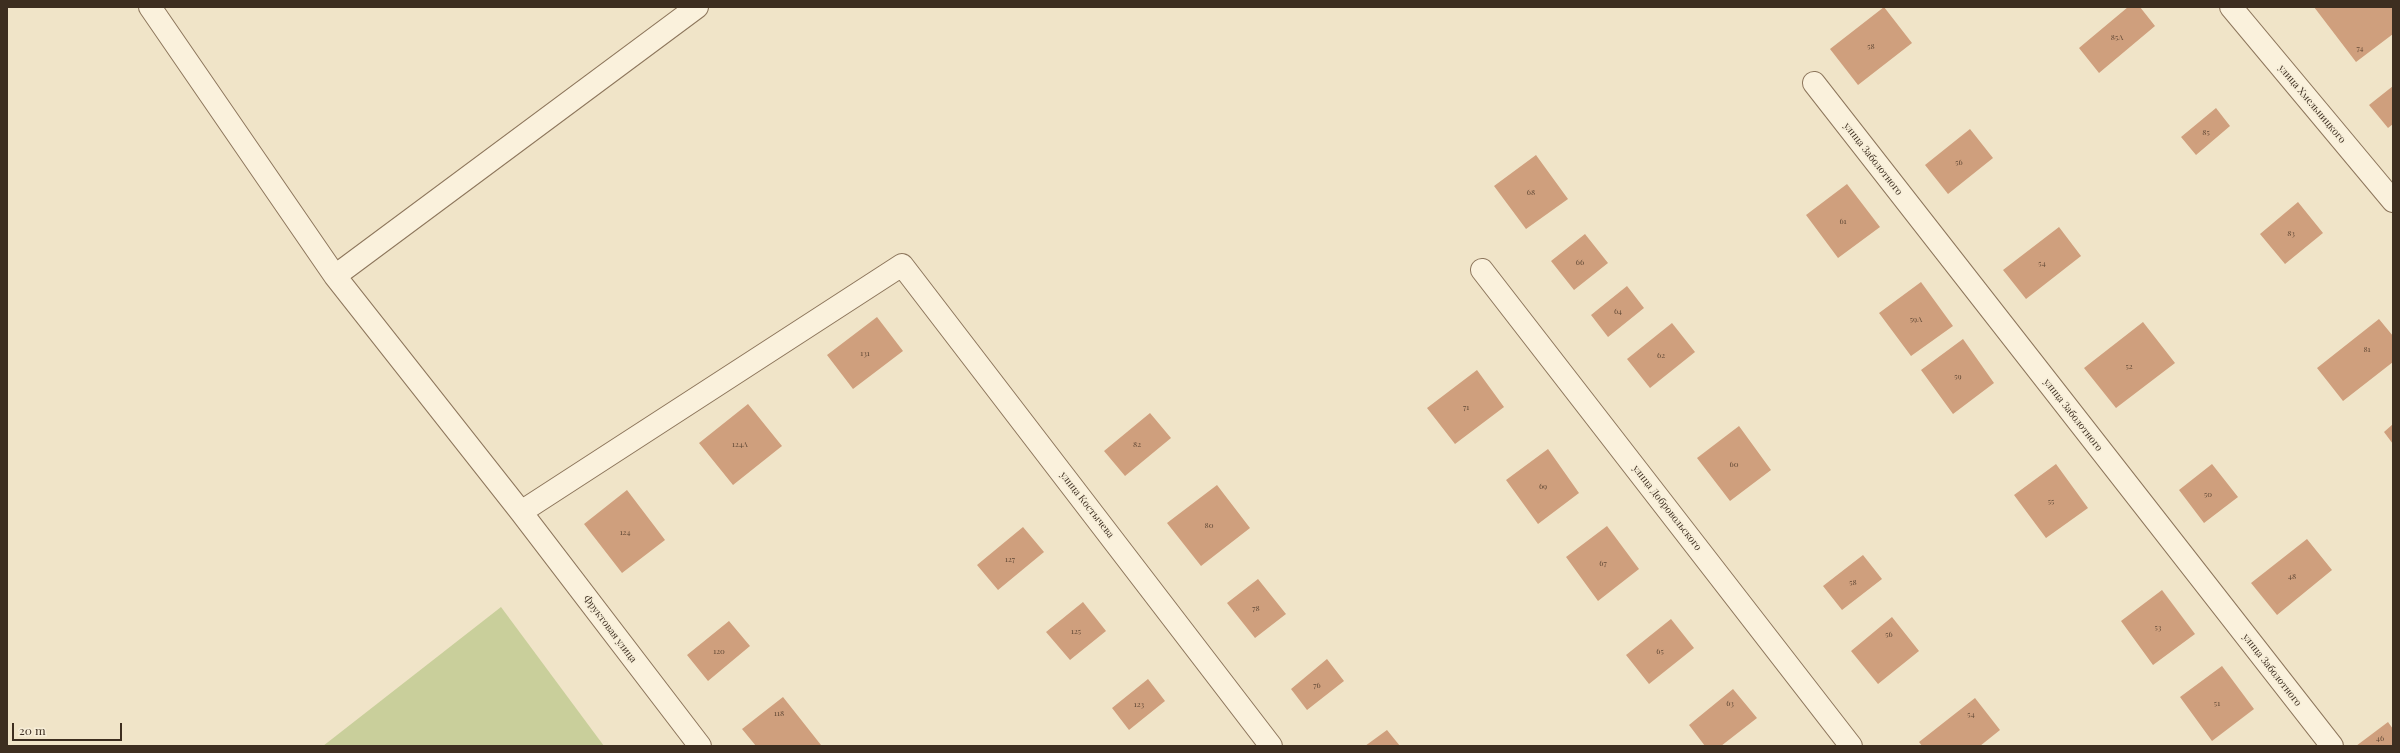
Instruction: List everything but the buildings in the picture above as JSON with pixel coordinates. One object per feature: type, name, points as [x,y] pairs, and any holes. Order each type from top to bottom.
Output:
[{"type":"street","name":"Фруктовая улица","points":[[150,7],[335,276],[521,512],[700,746]]},
{"type":"street","points":[[335,276],[697,7]]},
{"type":"street","name":"улица Хмельницкого","points":[[2231,7],[2393,201]]},
{"type":"street","name":"улица Заболотного","points":[[1814,83],[2332,746]]},
{"type":"street","name":"улица Костычева","points":[[521,512],[902,265],[1271,746]]},
{"type":"street","name":"улица Добровольского","points":[[1482,270],[1851,746]]},
{"type":"green space","points":[[501,607],[604,746],[323,746]]}]
